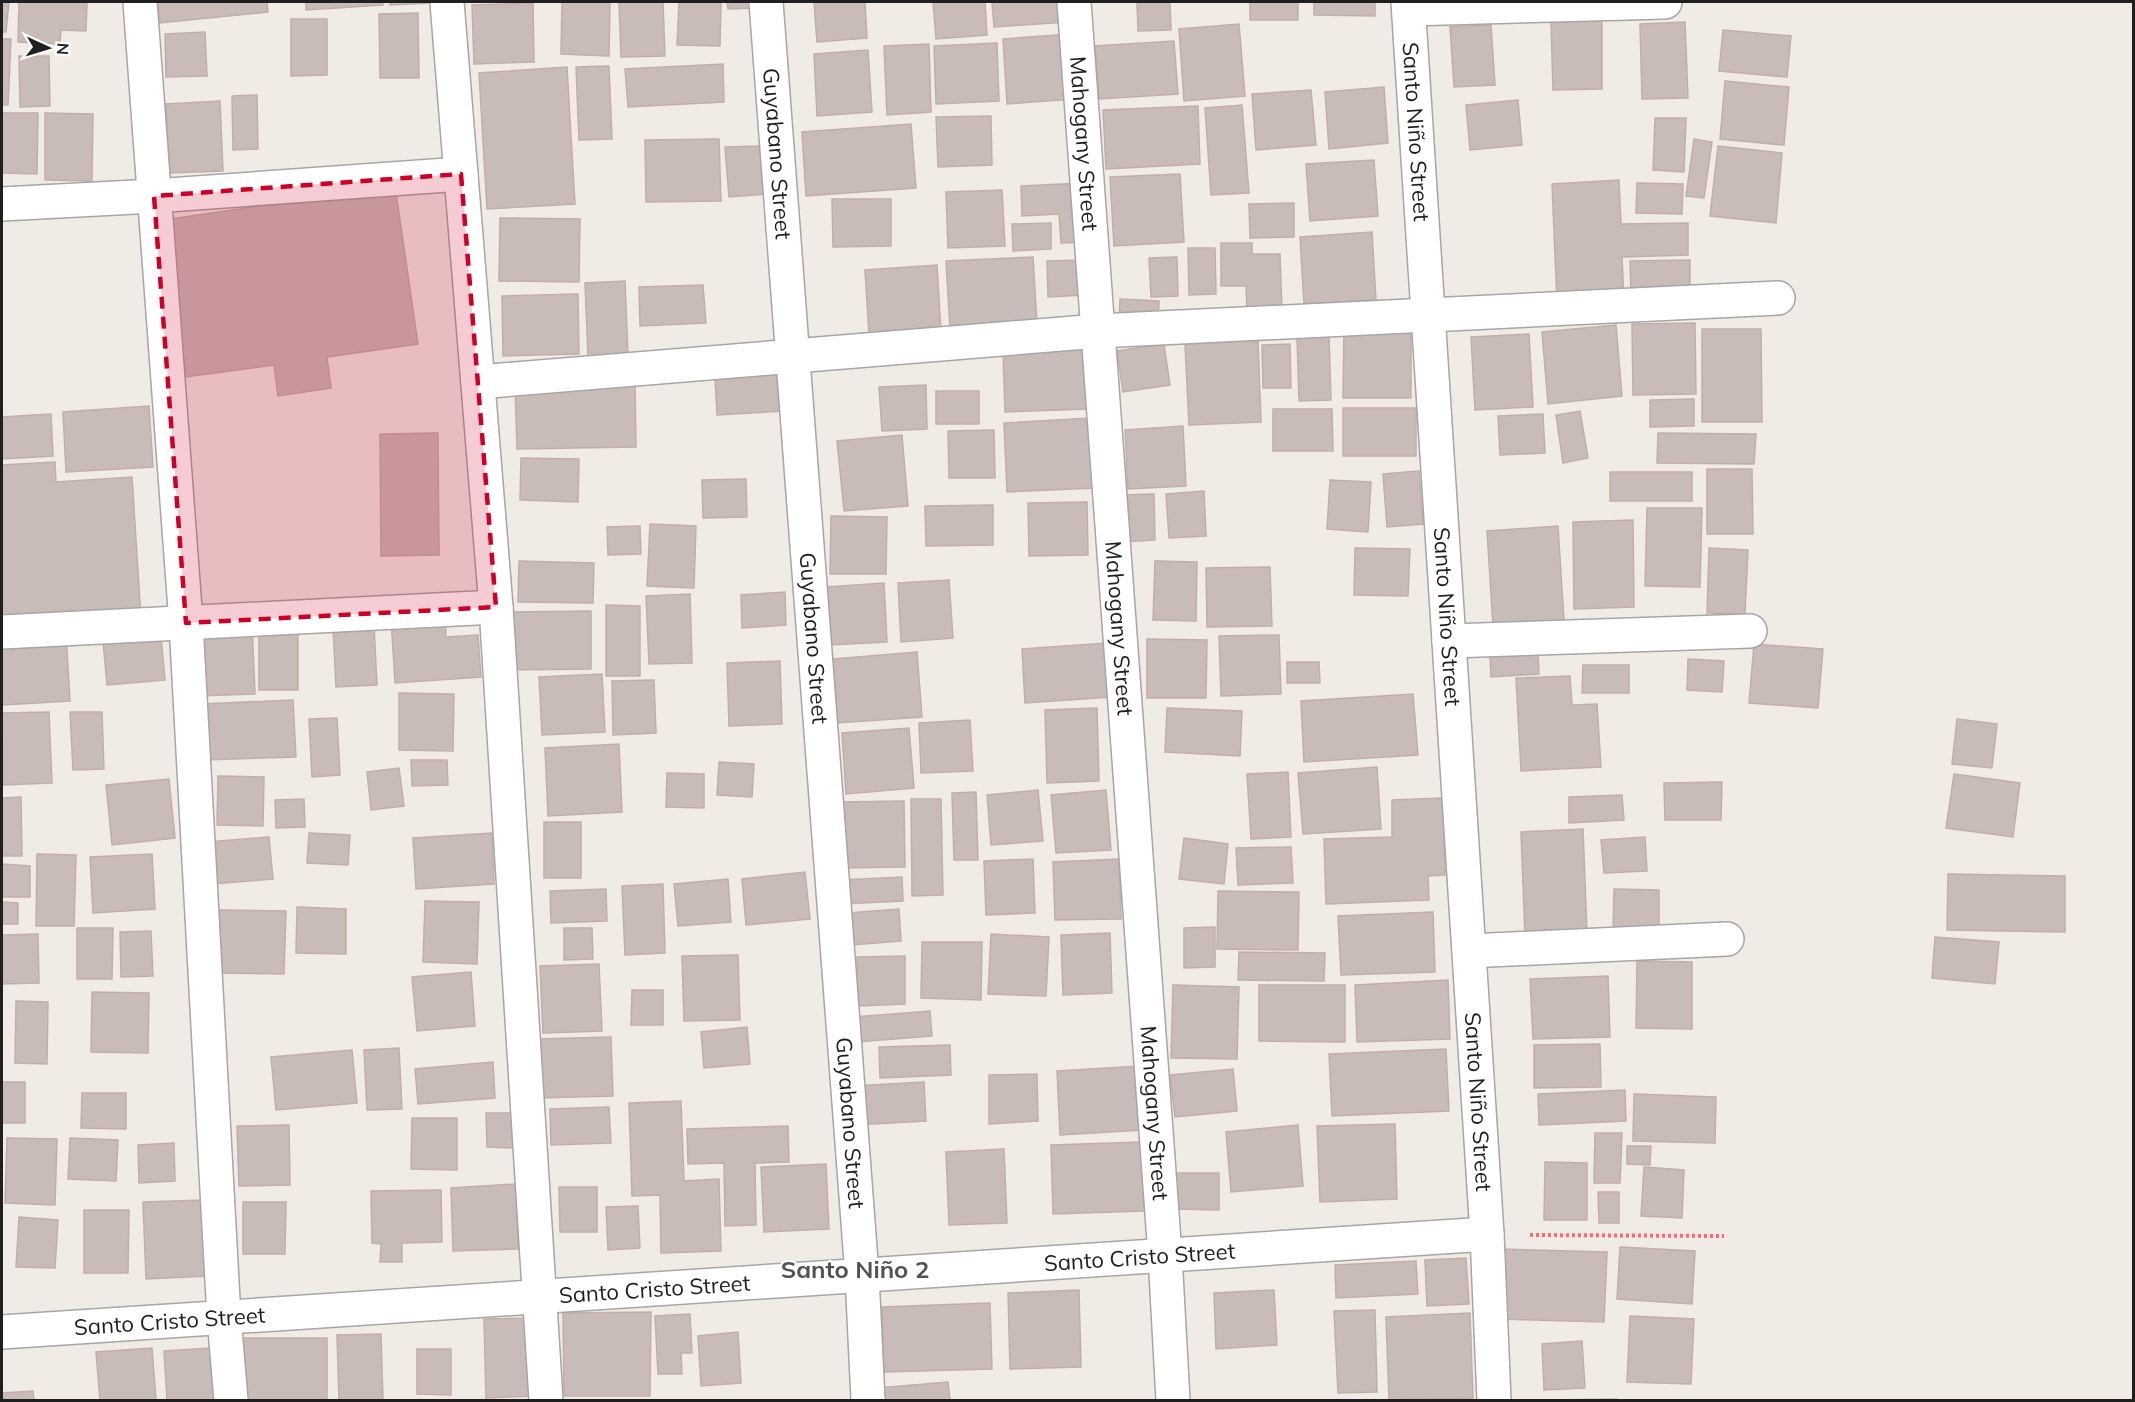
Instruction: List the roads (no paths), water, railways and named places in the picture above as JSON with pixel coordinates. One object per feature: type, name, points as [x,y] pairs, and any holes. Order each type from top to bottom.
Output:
[{"type":"street","points":[[140,2],[186,623],[224,1317],[231,1401]]},
{"type":"street","points":[[447,2],[495,607],[546,1401]]},
{"type":"street","name":"Guyabano Street","points":[[766,2],[862,1275],[868,1401]]},
{"type":"street","name":"Mahogany Street","points":[[1074,2],[1165,1255],[1173,1401]]},
{"type":"street","points":[[1409,5],[1665,2]]},
{"type":"street","name":"Santo Niño Street","points":[[1409,5],[1487,1234],[1494,1401]]},
{"type":"street","points":[[2,204],[154,196],[461,174]]},
{"type":"street","points":[[478,382],[1098,331],[1428,313],[1778,298]]},
{"type":"street","points":[[2,632],[495,607]]},
{"type":"street","points":[[1449,641],[1750,631]]},
{"type":"street","points":[[1469,951],[1727,939]]},
{"type":"street","name":"Santo Cristo Street","points":[[2,1332],[1487,1234]]},
{"type":"district","name":"Santo Niño 2","points":[[855,1269]]}]
